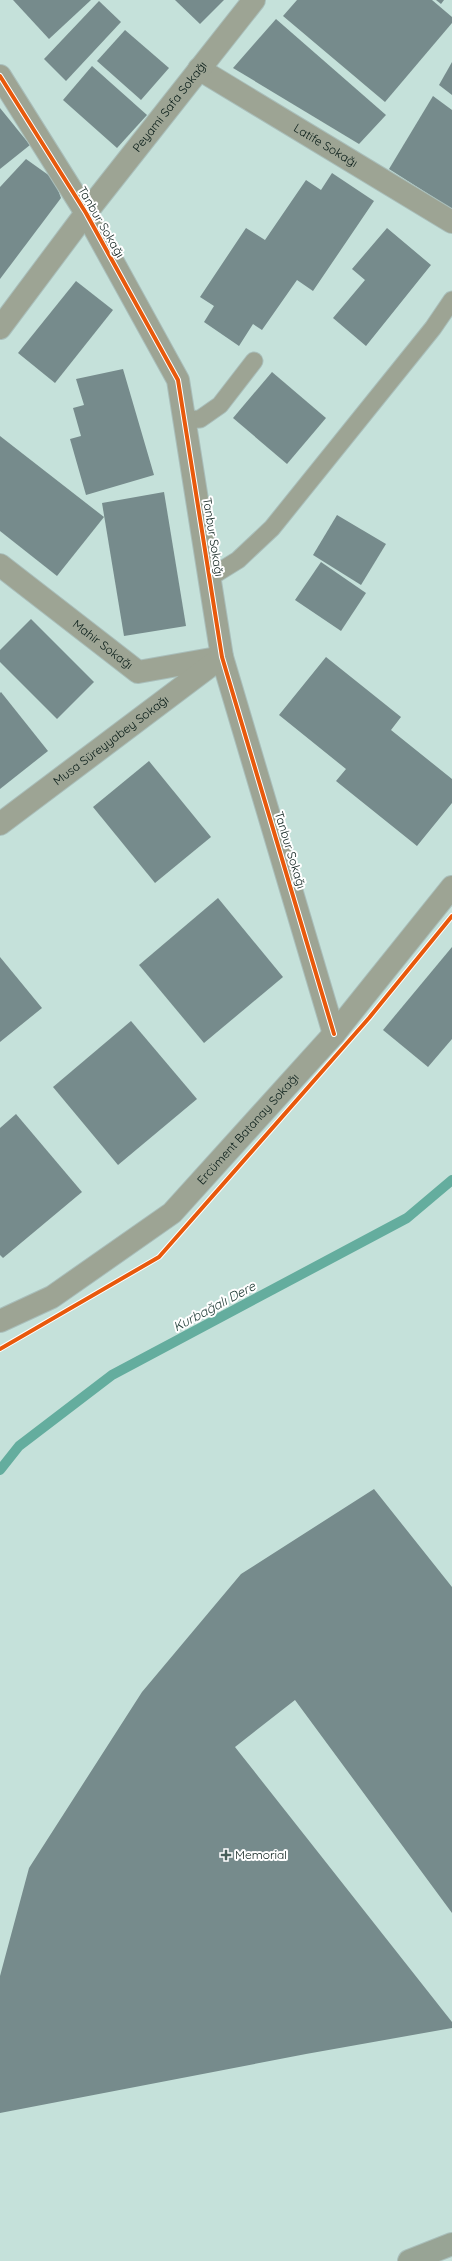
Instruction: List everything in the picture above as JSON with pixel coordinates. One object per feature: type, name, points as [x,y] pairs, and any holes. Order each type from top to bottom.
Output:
[{"type":"highway","points":[[409,2261],[452,2244]]},
{"type":"highway","points":[[446,2261],[452,2260]]},
{"type":"street","name":"Peyami Safa Sokağı","points":[[0,328],[86,213],[254,0]]},
{"type":"street","name":"Latife Sokağı","points":[[199,70],[452,222]]},
{"type":"street","name":"Tanbur Sokağı","points":[[0,76],[86,213],[178,380],[222,656],[334,1034]]},
{"type":"street","name":"Mahir Sokağı","points":[[0,565],[138,672],[222,656]]},
{"type":"street","name":"Musa Süreyyabey Sokağı","points":[[0,824],[222,656]]},
{"type":"street","name":"Ercüment Batanay Sokağı","points":[[0,1321],[52,1297],[172,1213],[334,1034],[452,887]]},
{"type":"lane","points":[[209,578],[238,560],[272,528],[433,328],[452,300]]},
{"type":"lane","points":[[184,420],[200,419],[220,404],[254,361]]},
{"type":"building","points":[[13,0],[91,0],[49,39]]},
{"type":"building","points":[[175,0],[224,0],[200,24]]},
{"type":"building","points":[[297,0],[432,0],[452,17],[452,23],[385,102],[283,16]]},
{"type":"building","points":[[436,0],[444,0],[441,4]]},
{"type":"building","points":[[99,1],[121,22],[66,81],[44,59]]},
{"type":"building","points":[[276,19],[386,115],[359,144],[233,68]]},
{"type":"building","points":[[125,30],[169,68],[141,100],[97,61]]},
{"type":"building","points":[[452,62],[452,95],[439,85]]},
{"type":"building","points":[[92,66],[147,115],[117,148],[63,100]]},
{"type":"building","points":[[433,96],[452,110],[452,209],[389,169]]},
{"type":"building","points":[[0,108],[30,145],[0,169]]},
{"type":"building","points":[[26,159],[54,179],[61,198],[0,279],[0,187]]},
{"type":"building","points":[[332,173],[374,201],[313,291],[297,280],[262,330],[253,324],[239,346],[204,322],[214,306],[200,297],[246,228],[265,240],[306,180],[321,190]]},
{"type":"building","points":[[387,228],[431,265],[366,346],[333,318],[365,280],[352,269]]},
{"type":"building","points":[[76,281],[113,310],[55,383],[18,353]]},
{"type":"building","points":[[123,369],[154,475],[86,495],[70,439],[81,436],[73,408],[84,405],[76,379]]},
{"type":"building","points":[[272,372],[326,418],[287,464],[233,418]]},
{"type":"building","points":[[0,436],[104,517],[57,576],[0,531]]},
{"type":"building","points":[[164,492],[186,626],[124,636],[102,503]]},
{"type":"building","points":[[337,515],[386,544],[361,585],[313,555]]},
{"type":"building","points":[[321,562],[366,593],[341,631],[295,600]]},
{"type":"building","points":[[31,619],[94,682],[57,719],[0,662],[0,650]]},
{"type":"building","points":[[326,657],[401,717],[391,730],[452,779],[452,803],[417,846],[336,781],[346,769],[279,715]]},
{"type":"building","points":[[1,692],[48,751],[0,789],[0,693]]},
{"type":"building","points":[[149,761],[211,837],[155,883],[93,807]]},
{"type":"building","points":[[218,898],[283,977],[204,1043],[139,965]]},
{"type":"building","points":[[452,947],[452,1039],[428,1067],[383,1030]]},
{"type":"building","points":[[0,957],[42,1008],[0,1042]]},
{"type":"building","points":[[131,1021],[197,1099],[118,1165],[53,1087]]},
{"type":"building","points":[[16,1114],[82,1192],[3,1258],[0,1255],[0,1128]]},
{"type":"building","points":[[374,1489],[452,1587],[452,1913],[295,1700],[235,1747],[452,2022],[452,2028],[306,2054],[0,2113],[0,1976],[29,1868],[142,1692],[241,1574]]},
{"type":"waterway","name":"Kurbağalı Dere","points":[[0,1470],[19,1446],[112,1375],[407,1218],[452,1180]]},
{"type":"cycle path","points":[[0,76],[86,213],[178,380],[222,657],[334,1034]]},
{"type":"cycle path","points":[[0,1349],[159,1257],[369,1018],[452,916]]},
{"type":"place","name":"Memorial","points":[[226,1855]]}]
